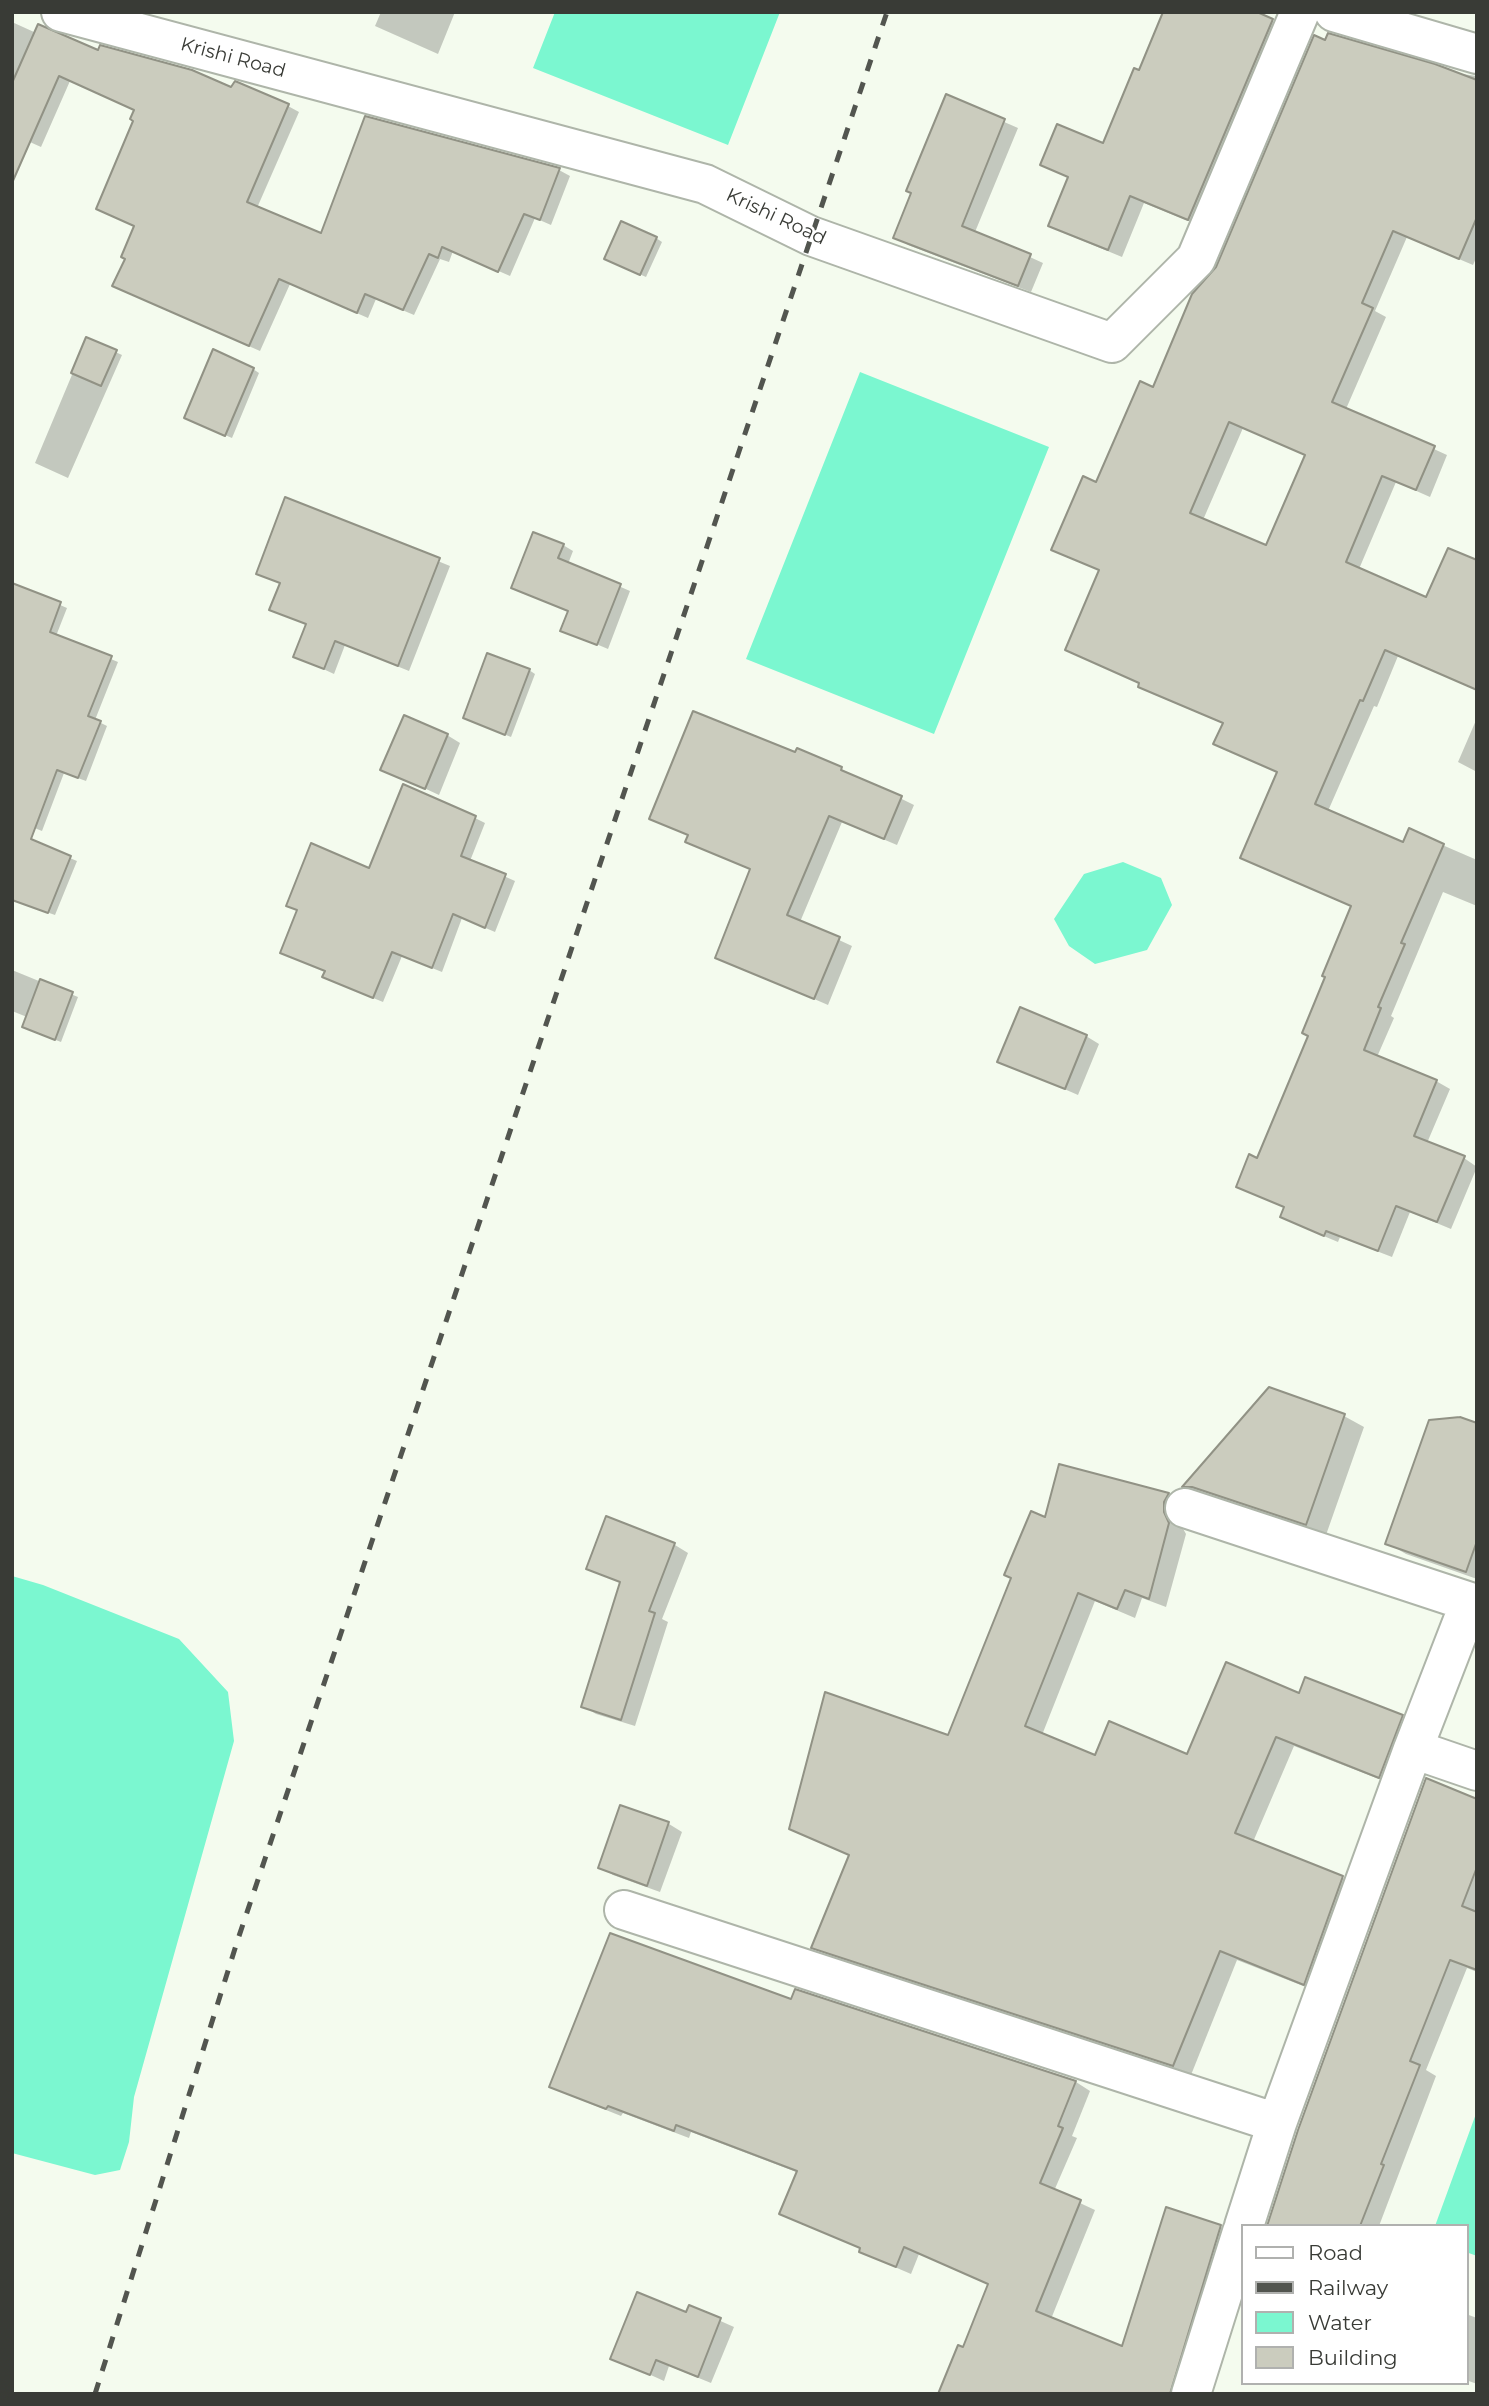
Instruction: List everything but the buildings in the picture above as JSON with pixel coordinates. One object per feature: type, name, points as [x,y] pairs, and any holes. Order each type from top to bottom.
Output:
[{"type":"street","name":"Krishi Road","points":[[61,12],[705,184],[811,236],[1112,343],[1196,259],[1300,12]]},
{"type":"street","points":[[1334,12],[1477,54]]},
{"type":"street","points":[[1185,1508],[1471,1602],[1413,1749],[1277,2123],[1245,2224]]},
{"type":"street","points":[[1413,1749],[1477,1771]]},
{"type":"street","points":[[624,1910],[1277,2123]]},
{"type":"street","points":[[1191,2394],[1240,2238]]},
{"type":"water","points":[[555,12],[780,12],[728,145],[533,68]]},
{"type":"water","points":[[860,372],[1049,447],[934,734],[746,659]]},
{"type":"water","points":[[1123,862],[1161,878],[1172,905],[1147,950],[1095,964],[1069,946],[1054,919],[1084,874]]},
{"type":"water","points":[[12,1576],[43,1585],[179,1639],[228,1692],[234,1741],[134,2097],[129,2142],[120,2170],[95,2175],[12,2153]]},
{"type":"water","points":[[1477,2111],[1477,2256],[1468,2253],[1468,2224],[1436,2224]]},
{"type":"railway","points":[[95,2394],[238,1939],[887,12]]}]
